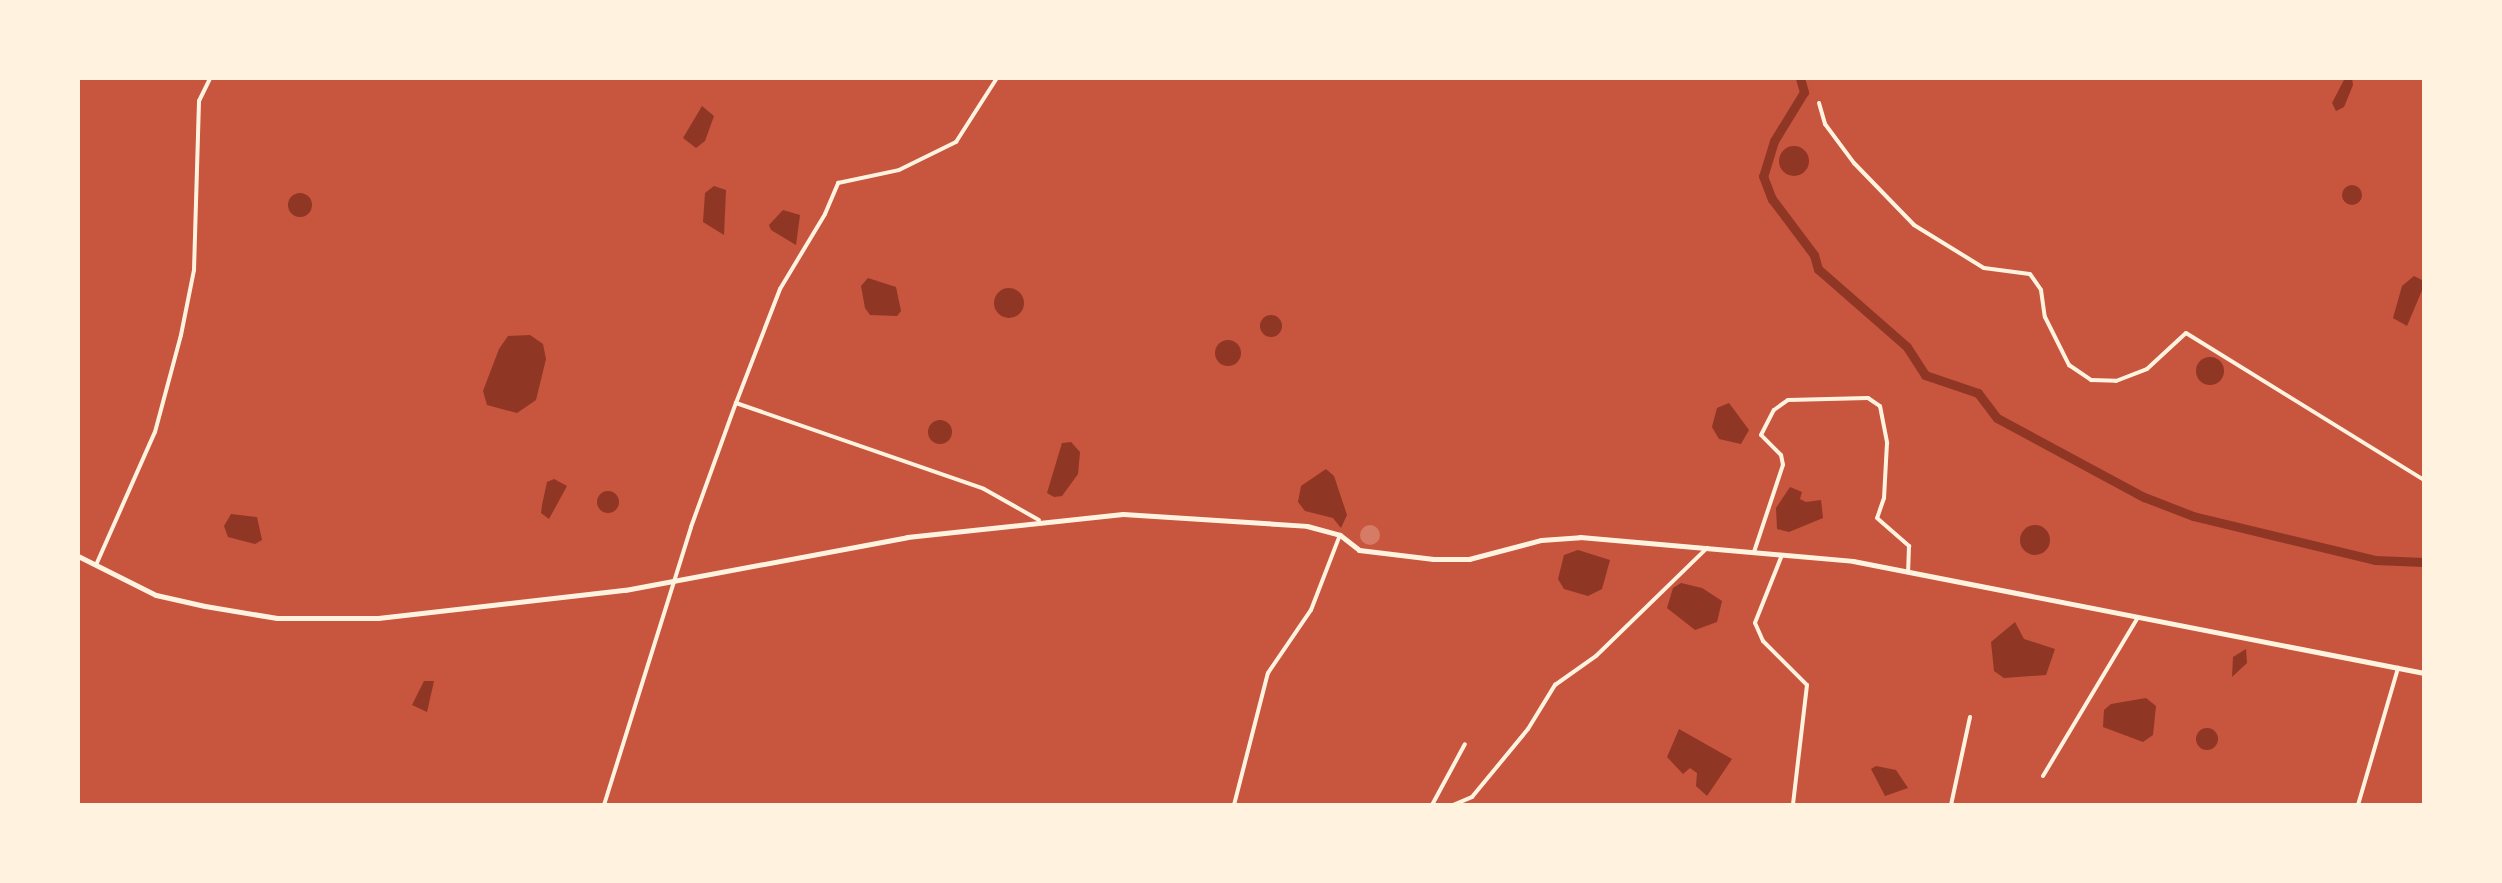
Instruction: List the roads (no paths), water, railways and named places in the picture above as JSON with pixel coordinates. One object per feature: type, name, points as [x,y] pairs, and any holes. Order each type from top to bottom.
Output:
[{"type":"main road","points":[[78,556],[156,595],[277,618],[378,618],[489,609],[675,580],[824,551],[1039,520],[1123,514],[1307,526],[1340,535],[1359,550],[1433,559],[1469,559],[1541,540],[1580,537],[1782,555],[1908,572],[2424,673]]},
{"type":"street","points":[[96,565],[155,432],[181,335],[194,270],[199,101],[210,78]]},
{"type":"street","points":[[604,805],[675,580],[736,403],[780,289],[825,214],[838,183],[899,170],[956,142],[997,78]]},
{"type":"street","points":[[1819,103],[1825,124],[1854,163],[1914,225],[1984,268],[2030,274],[2041,290],[2045,317],[2069,365],[2091,380],[2116,381],[2147,369],[2186,333],[2424,480]]},
{"type":"street","points":[[1754,552],[1783,465],[1761,435],[1774,410],[1788,400],[1868,398],[1880,406],[1887,443],[1884,498],[1877,518],[1909,546],[1908,572]]},
{"type":"street","points":[[736,403],[984,489],[1039,520]]},
{"type":"street","points":[[1234,805],[1268,673],[1311,610],[1340,535]]},
{"type":"street","points":[[1453,805],[1472,797],[1528,729],[1555,685],[1596,656],[1707,548]]},
{"type":"street","points":[[1782,555],[1755,623],[1763,641],[1807,685],[1793,805]]},
{"type":"street","points":[[2043,776],[2139,615]]},
{"type":"street","points":[[2358,805],[2398,668]]},
{"type":"street","points":[[1951,805],[1970,717]]},
{"type":"street","points":[[1432,805],[1465,744]]},
{"type":"waterway","points":[[1800,78],[1804,92],[1774,141],[1763,176],[1772,199],[1814,255],[1818,269],[1907,347],[1925,375],[1978,393],[1997,418],[2144,497],[2193,516],[2375,560],[2424,562]]}]
